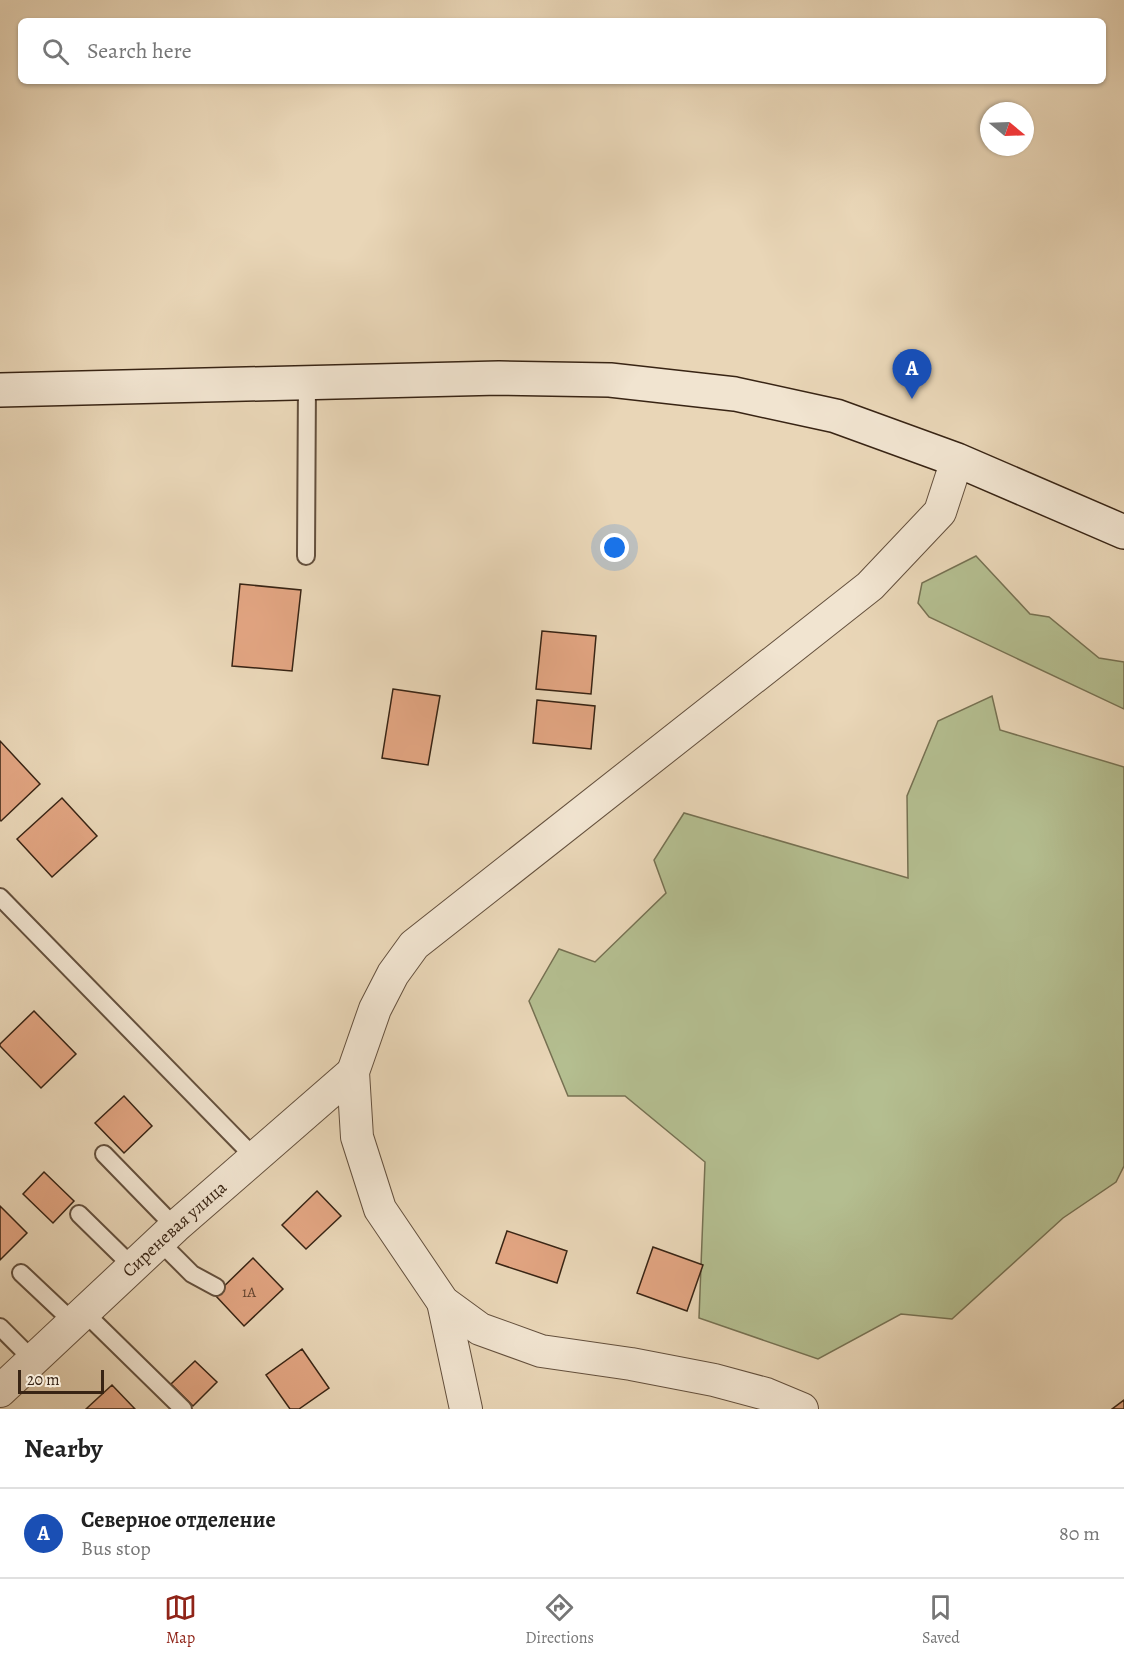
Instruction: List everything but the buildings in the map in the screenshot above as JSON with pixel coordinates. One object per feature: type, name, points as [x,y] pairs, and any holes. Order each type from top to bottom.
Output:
[{"type":"street","points":[[0,390],[499,378],[610,380],[735,394],[836,416],[957,460],[1124,532]]},
{"type":"street","points":[[802,1409],[766,1394],[714,1380],[631,1364],[541,1351],[480,1329],[443,1302],[380,1209],[357,1137],[353,1072],[375,1009],[393,974],[414,945],[870,585],[939,512],[957,460]]},
{"type":"street","name":"Сиреневая улица","points":[[0,1391],[167,1234],[353,1072]]},
{"type":"street","points":[[443,1302],[466,1409]]},
{"type":"lane","points":[[306,556],[307,382]]},
{"type":"lane","points":[[0,897],[254,1157]]},
{"type":"lane","points":[[104,1154],[167,1234],[192,1274],[216,1287]]},
{"type":"lane","points":[[79,1214],[132,1266]]},
{"type":"lane","points":[[21,1273],[78,1317],[183,1409]]},
{"type":"lane","points":[[0,1327],[33,1360]]},
{"type":"green space","points":[[976,556],[1030,614],[1049,617],[1099,658],[1124,662],[1124,709],[929,617],[918,603],[922,583]]},
{"type":"green space","points":[[992,696],[1000,730],[1124,767],[1124,1166],[1116,1182],[1063,1218],[952,1319],[901,1314],[818,1359],[699,1318],[705,1162],[625,1096],[568,1096],[529,1001],[559,949],[595,962],[666,893],[654,860],[684,813],[908,878],[907,796],[938,721]]},
{"type":"place","name":"Северное отделение","points":[[912,399]]}]
